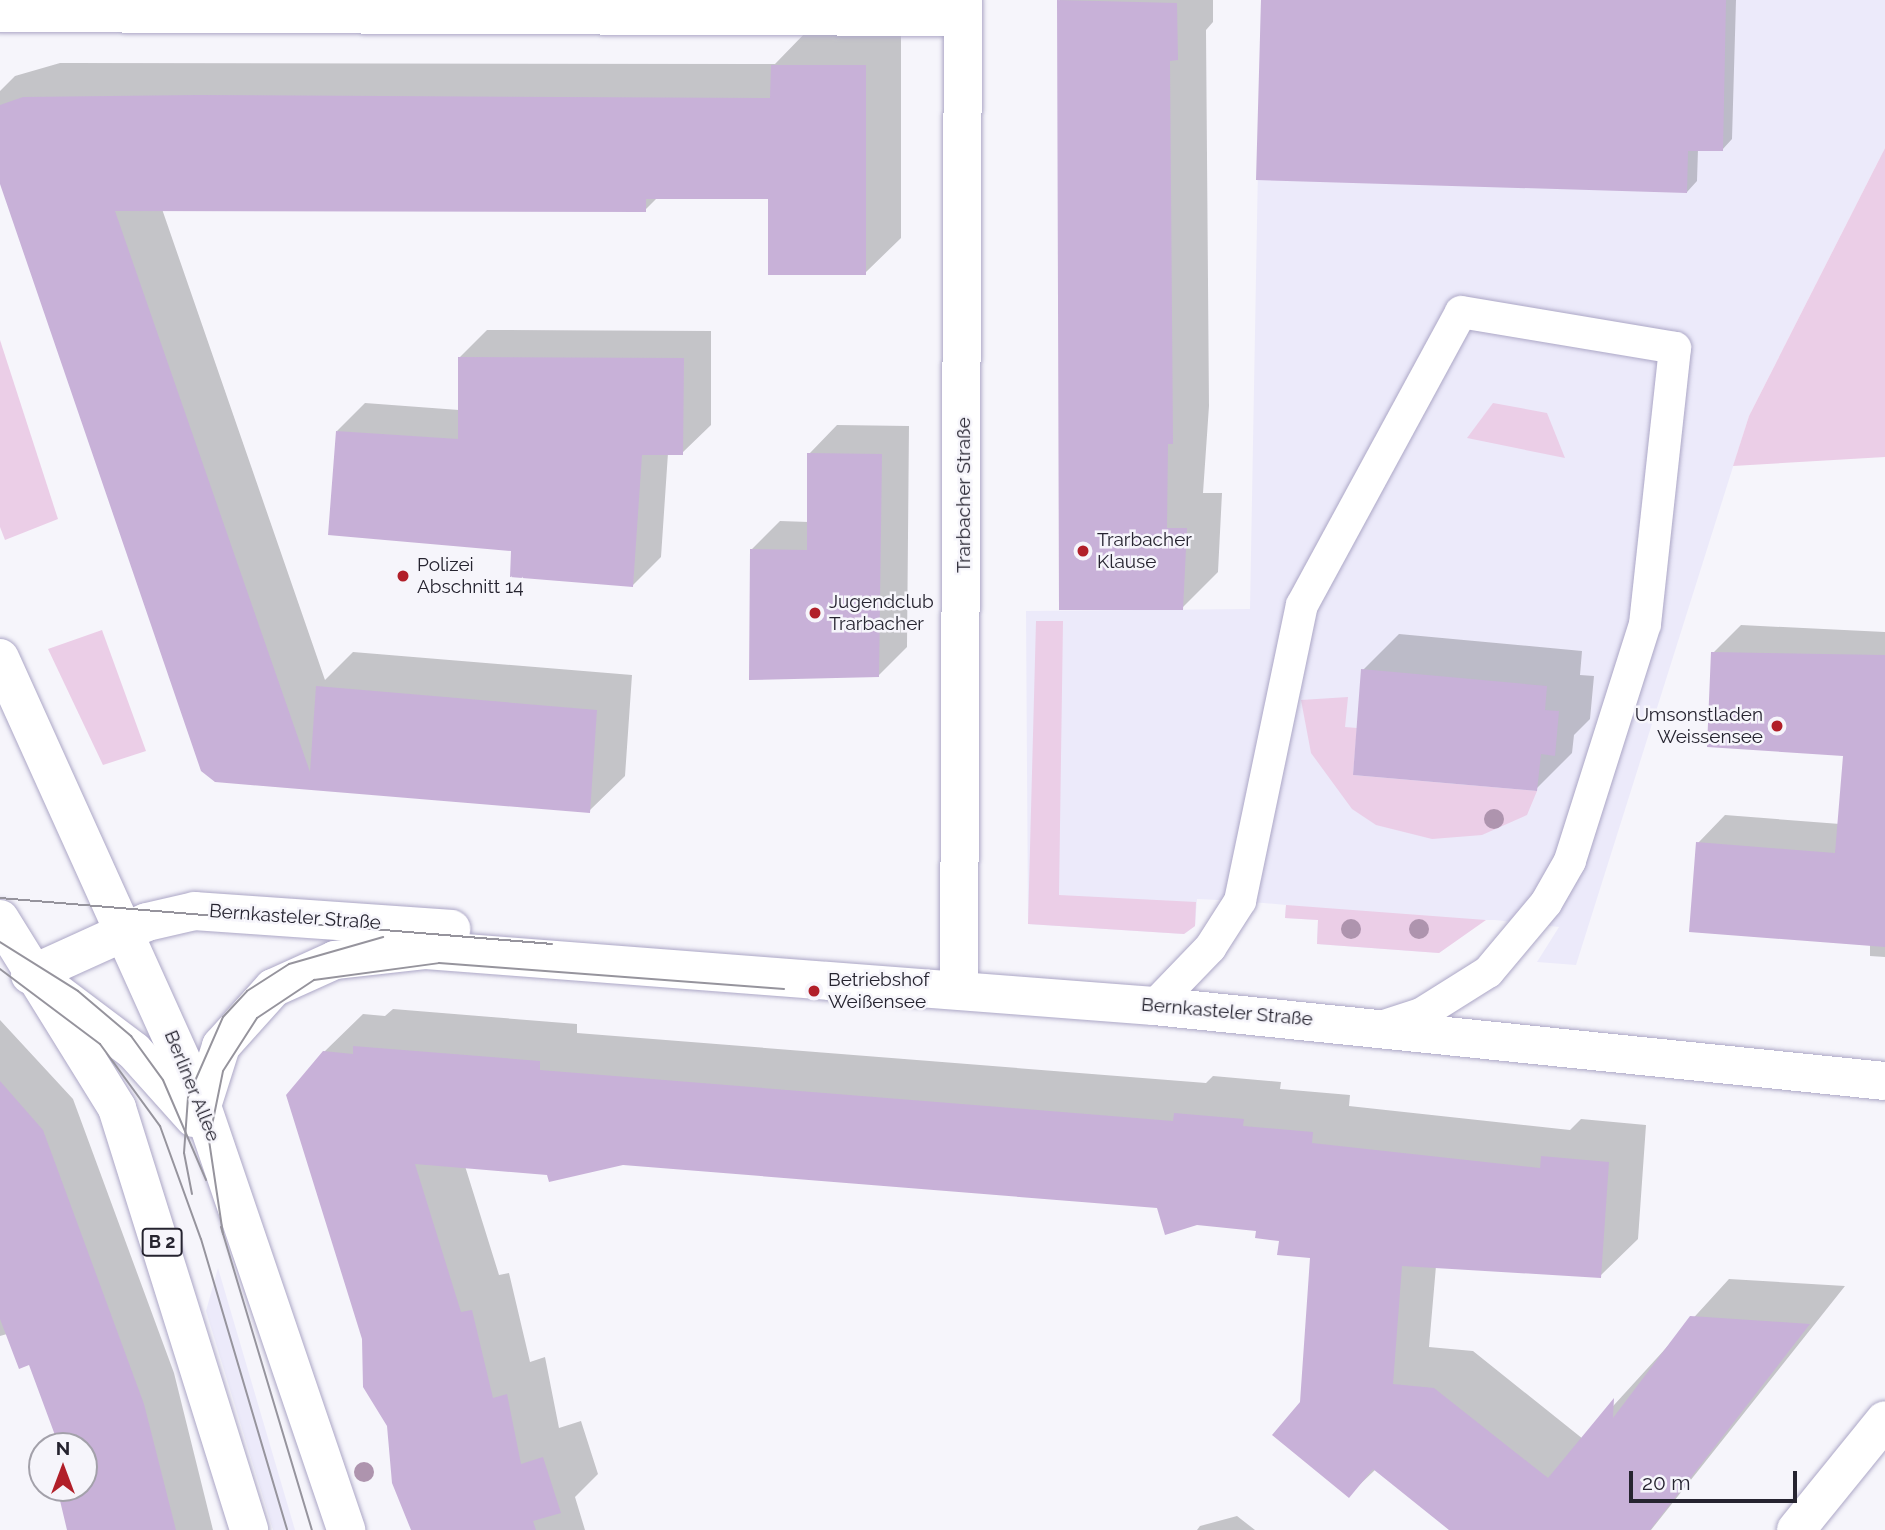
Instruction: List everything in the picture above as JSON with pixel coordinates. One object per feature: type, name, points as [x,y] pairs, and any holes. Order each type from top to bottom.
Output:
[{"type":"street","points":[[0,13],[963,8]]},
{"type":"street","name":"Trarbacher Straße","points":[[959,990],[963,8]]},
{"type":"street","name":"Berliner Allee","points":[[0,658],[128,930],[202,1106],[346,1530]]},
{"type":"street","name":"Bernkasteler Straße","points":[[30,975],[128,930],[173,913],[215,910],[440,927],[569,957]]},
{"type":"street","name":"B 2","points":[[0,919],[30,975],[84,1051],[127,1133],[249,1530]]},
{"type":"street","name":"Bernkasteler Straße","points":[[202,1106],[214,1059],[241,1018],[273,988],[311,967],[413,950],[569,957],[1154,1006],[1885,1081]]},
{"type":"street","points":[[30,975],[107,1028],[163,1080],[209,1140],[232,1192]]},
{"type":"street","points":[[1796,1530],[1885,1421]]},
{"type":"lane","points":[[1154,1006],[1210,948],[1240,901],[1302,604],[1461,312],[1675,348],[1645,624],[1570,861],[1538,913],[1488,972],[1422,1014],[1377,1027]]},
{"type":"shaded area","points":[[1261,0],[1885,0],[1885,148],[1749,416],[1576,965],[1537,962],[1559,927],[1495,920],[1485,920],[1439,953],[1317,944],[1318,920],[1285,918],[1286,905],[1240,901],[1197,899],[1195,926],[1184,934],[1028,924],[1026,611],[1250,609]]},
{"type":"shaded area","points":[[1885,148],[1885,457],[1733,466],[1749,416]]},
{"type":"shaded area","points":[[0,340],[58,519],[5,540],[0,527]]},
{"type":"shaded area","points":[[1493,403],[1547,413],[1565,458],[1467,438]]},
{"type":"shaded area","points":[[1036,621],[1063,621],[1059,895],[1196,902],[1195,926],[1184,934],[1028,924]]},
{"type":"shaded area","points":[[102,630],[146,751],[103,765],[48,649]]},
{"type":"shaded area","points":[[1348,697],[1345,727],[1357,728],[1353,775],[1537,791],[1527,815],[1482,835],[1432,839],[1376,825],[1352,809],[1311,753],[1301,700]]},
{"type":"shaded area","points":[[1286,905],[1486,920],[1439,953],[1317,944],[1318,920],[1285,918]]},
{"type":"shaded area","points":[[218,1268],[295,1530],[273,1530],[206,1311]]},
{"type":"building","points":[[1057,0],[1177,3],[1178,60],[1170,61],[1173,444],[1168,444],[1167,528],[1187,528],[1183,610],[1059,610]]},
{"type":"building","points":[[1261,0],[1726,0],[1723,151],[1688,151],[1687,193],[1256,180]]},
{"type":"building","points":[[771,65],[866,65],[866,275],[768,275],[768,199],[646,199],[646,212],[115,211],[310,772],[316,686],[597,710],[590,813],[215,782],[201,771],[0,184],[0,105],[23,97],[198,95],[770,98]]},
{"type":"building","points":[[458,357],[684,358],[683,455],[642,455],[633,587],[510,577],[511,551],[328,535],[336,431],[458,439]]},
{"type":"building","name":"Jugendclub Trarbacher","points":[[807,453],[882,454],[879,677],[749,680],[750,549],[807,550]]},
{"type":"building","points":[[1711,652],[1885,655],[1885,947],[1689,932],[1696,842],[1835,853],[1843,756],[1707,747]]},
{"type":"building","points":[[1361,669],[1547,686],[1545,710],[1559,711],[1555,756],[1541,754],[1537,791],[1353,775]]},
{"type":"building","points":[[353,1046],[540,1061],[540,1070],[1173,1121],[1174,1113],[1244,1119],[1243,1126],[1313,1132],[1312,1143],[1540,1168],[1541,1156],[1609,1162],[1601,1278],[1402,1266],[1393,1384],[1434,1388],[1548,1478],[1614,1398],[1613,1418],[1690,1316],[1810,1324],[1650,1530],[1449,1530],[1373,1469],[1349,1498],[1272,1435],[1300,1402],[1310,1258],[1277,1255],[1279,1241],[1255,1238],[1256,1231],[1197,1225],[1165,1235],[1157,1208],[623,1165],[549,1182],[547,1175],[415,1164],[461,1312],[472,1310],[493,1398],[507,1394],[521,1464],[543,1457],[561,1513],[533,1521],[536,1530],[411,1530],[392,1483],[387,1426],[363,1387],[362,1339],[286,1095],[323,1051],[353,1054]]},
{"type":"building","points":[[0,1081],[43,1130],[144,1404],[176,1530],[67,1530],[60,1502],[98,1502],[98,1432],[54,1432],[29,1365],[19,1369],[0,1319]]},
{"type":"tram line","points":[[0,898],[552,944]]},
{"type":"tram line","points":[[192,1194],[184,1153],[188,1097],[223,1017],[247,991],[289,964],[383,937]]},
{"type":"tram line","points":[[0,942],[78,991],[131,1036],[163,1080],[206,1180]]},
{"type":"tram line","points":[[223,1234],[209,1140],[223,1071],[257,1018],[314,980],[439,963],[784,989]]},
{"type":"tram line","points":[[0,969],[100,1044],[160,1126],[201,1239],[287,1530]]},
{"type":"tram line","points":[[221,1227],[312,1530]]},
{"type":"place","name":"Trarbacher Klause","points":[[1083,551]]},
{"type":"place","name":"Polizei Abschnitt 14","points":[[403,576]]},
{"type":"place","name":"Jugendclub Trarbacher","points":[[815,613]]},
{"type":"place","name":"Umsonstladen Weissensee","points":[[1777,726]]},
{"type":"place","name":"Betriebshof Weißensee","points":[[814,991]]}]
